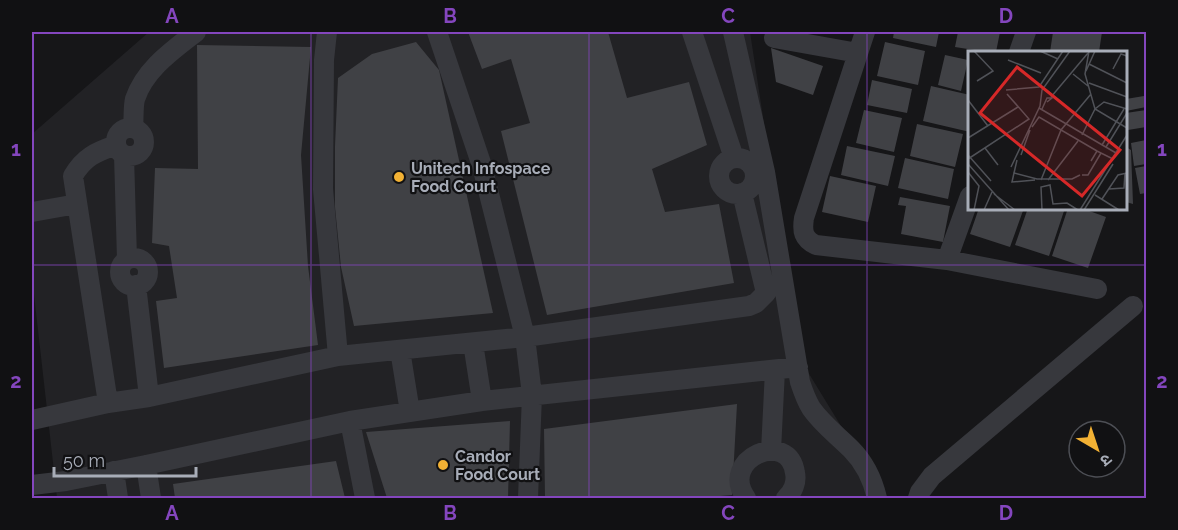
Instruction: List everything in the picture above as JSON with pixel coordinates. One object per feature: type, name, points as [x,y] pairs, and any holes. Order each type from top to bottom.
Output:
[{"type":"street","points":[[149,396],[136,285],[129,285],[121,278],[121,267],[128,260],[117,136],[124,129],[133,128],[135,100],[149,73],[162,59],[196,32]]},
{"type":"street","points":[[327,32],[324,60],[323,189],[338,356]]},
{"type":"street","points":[[437,32],[482,166],[525,337],[532,395],[528,498]]},
{"type":"street","points":[[692,32],[734,158]]},
{"type":"street","points":[[733,32],[800,382],[811,408],[828,428],[853,450],[864,466],[875,487],[877,498]]},
{"type":"street","points":[[865,32],[804,218],[802,229],[804,236],[816,245],[947,260],[1097,289]]},
{"type":"street","points":[[1018,51],[1026,32]]},
{"type":"street","points":[[774,38],[858,53]]},
{"type":"street","points":[[108,403],[73,176],[79,165],[90,156],[120,150]]},
{"type":"street","points":[[734,158],[741,158],[748,162],[760,173],[751,187],[742,193],[732,194],[725,191],[718,179],[722,165],[734,158]]},
{"type":"street","points":[[32,420],[338,356],[525,337],[749,306],[756,303],[766,293],[742,193]]},
{"type":"street","points":[[947,260],[968,199]]},
{"type":"street","points":[[32,212],[77,204]]},
{"type":"street","points":[[918,498],[932,476],[1133,306]]},
{"type":"street","points":[[473,343],[482,401]]},
{"type":"street","points":[[400,350],[410,412]]},
{"type":"street","points":[[32,484],[66,481],[350,421],[482,401],[798,368]]},
{"type":"street","points":[[771,451],[775,370]]},
{"type":"street","points":[[350,421],[365,498]]},
{"type":"street","points":[[746,498],[742,493],[740,482],[742,469],[748,459],[771,451],[785,453],[794,464],[796,477],[792,492],[786,498]]},
{"type":"street","points":[[146,465],[151,498]]},
{"type":"street","points":[[114,471],[118,498]]},
{"type":"shaded area","points":[[149,32],[750,32],[800,359],[885,498],[57,498],[32,277],[32,134]]},
{"type":"building","points":[[468,32],[608,32],[627,98],[689,82],[707,145],[652,169],[665,212],[719,204],[734,283],[547,315],[501,131],[530,123],[511,59],[482,69]]},
{"type":"building","points":[[894,32],[939,32],[936,47],[893,38]]},
{"type":"building","points":[[958,32],[1000,32],[996,51],[955,47]]},
{"type":"building","points":[[1053,32],[1102,32],[1099,51],[1050,51]]},
{"type":"building","name":"Unitech Infospace Food Court","points":[[416,42],[439,70],[493,313],[354,326],[341,267],[335,207],[338,78],[372,54]]},
{"type":"building","points":[[885,42],[925,51],[918,85],[877,76]]},
{"type":"building","points":[[197,45],[311,47],[301,155],[308,266],[318,345],[164,368],[156,301],[177,298],[169,246],[152,243],[155,168],[198,169]]},
{"type":"building","points":[[771,48],[823,66],[813,95],[776,82]]},
{"type":"building","points":[[945,55],[968,60],[961,91],[938,85]]},
{"type":"building","points":[[872,80],[912,89],[907,113],[867,105]]},
{"type":"building","points":[[931,86],[968,95],[968,132],[923,121]]},
{"type":"building","points":[[1144,96],[1146,107],[1127,111],[1127,99]]},
{"type":"building","points":[[864,110],[902,118],[894,152],[856,143]]},
{"type":"building","points":[[1146,110],[1146,127],[1128,130],[1127,113]]},
{"type":"building","points":[[917,124],[963,134],[955,167],[910,156]]},
{"type":"building","points":[[1146,140],[1146,164],[1134,166],[1131,143]]},
{"type":"building","points":[[847,146],[895,156],[888,186],[841,175]]},
{"type":"building","points":[[1127,148],[1131,150],[1133,204],[1127,202]]},
{"type":"building","points":[[905,158],[954,169],[948,199],[898,188]]},
{"type":"building","points":[[1146,166],[1146,193],[1140,194],[1135,168]]},
{"type":"building","points":[[830,176],[876,186],[868,222],[822,212]]},
{"type":"building","points":[[900,197],[950,206],[943,242],[901,234],[906,206],[898,205]]},
{"type":"building","points":[[978,210],[1023,210],[1010,247],[970,234]]},
{"type":"building","points":[[1027,210],[1064,210],[1049,256],[1015,245]]},
{"type":"building","points":[[1067,210],[1087,210],[1106,217],[1088,268],[1052,256]]},
{"type":"building","points":[[737,404],[732,495],[696,498],[545,498],[544,429]]},
{"type":"building","name":"Candor Food Court","points":[[510,421],[508,498],[387,498],[366,432]]},
{"type":"building","points":[[336,461],[345,498],[175,498],[173,484]]},
{"type":"place","name":"Unitech Infospace Food Court","points":[[399,177]]},
{"type":"place","name":"Candor Food Court","points":[[443,465]]}]
